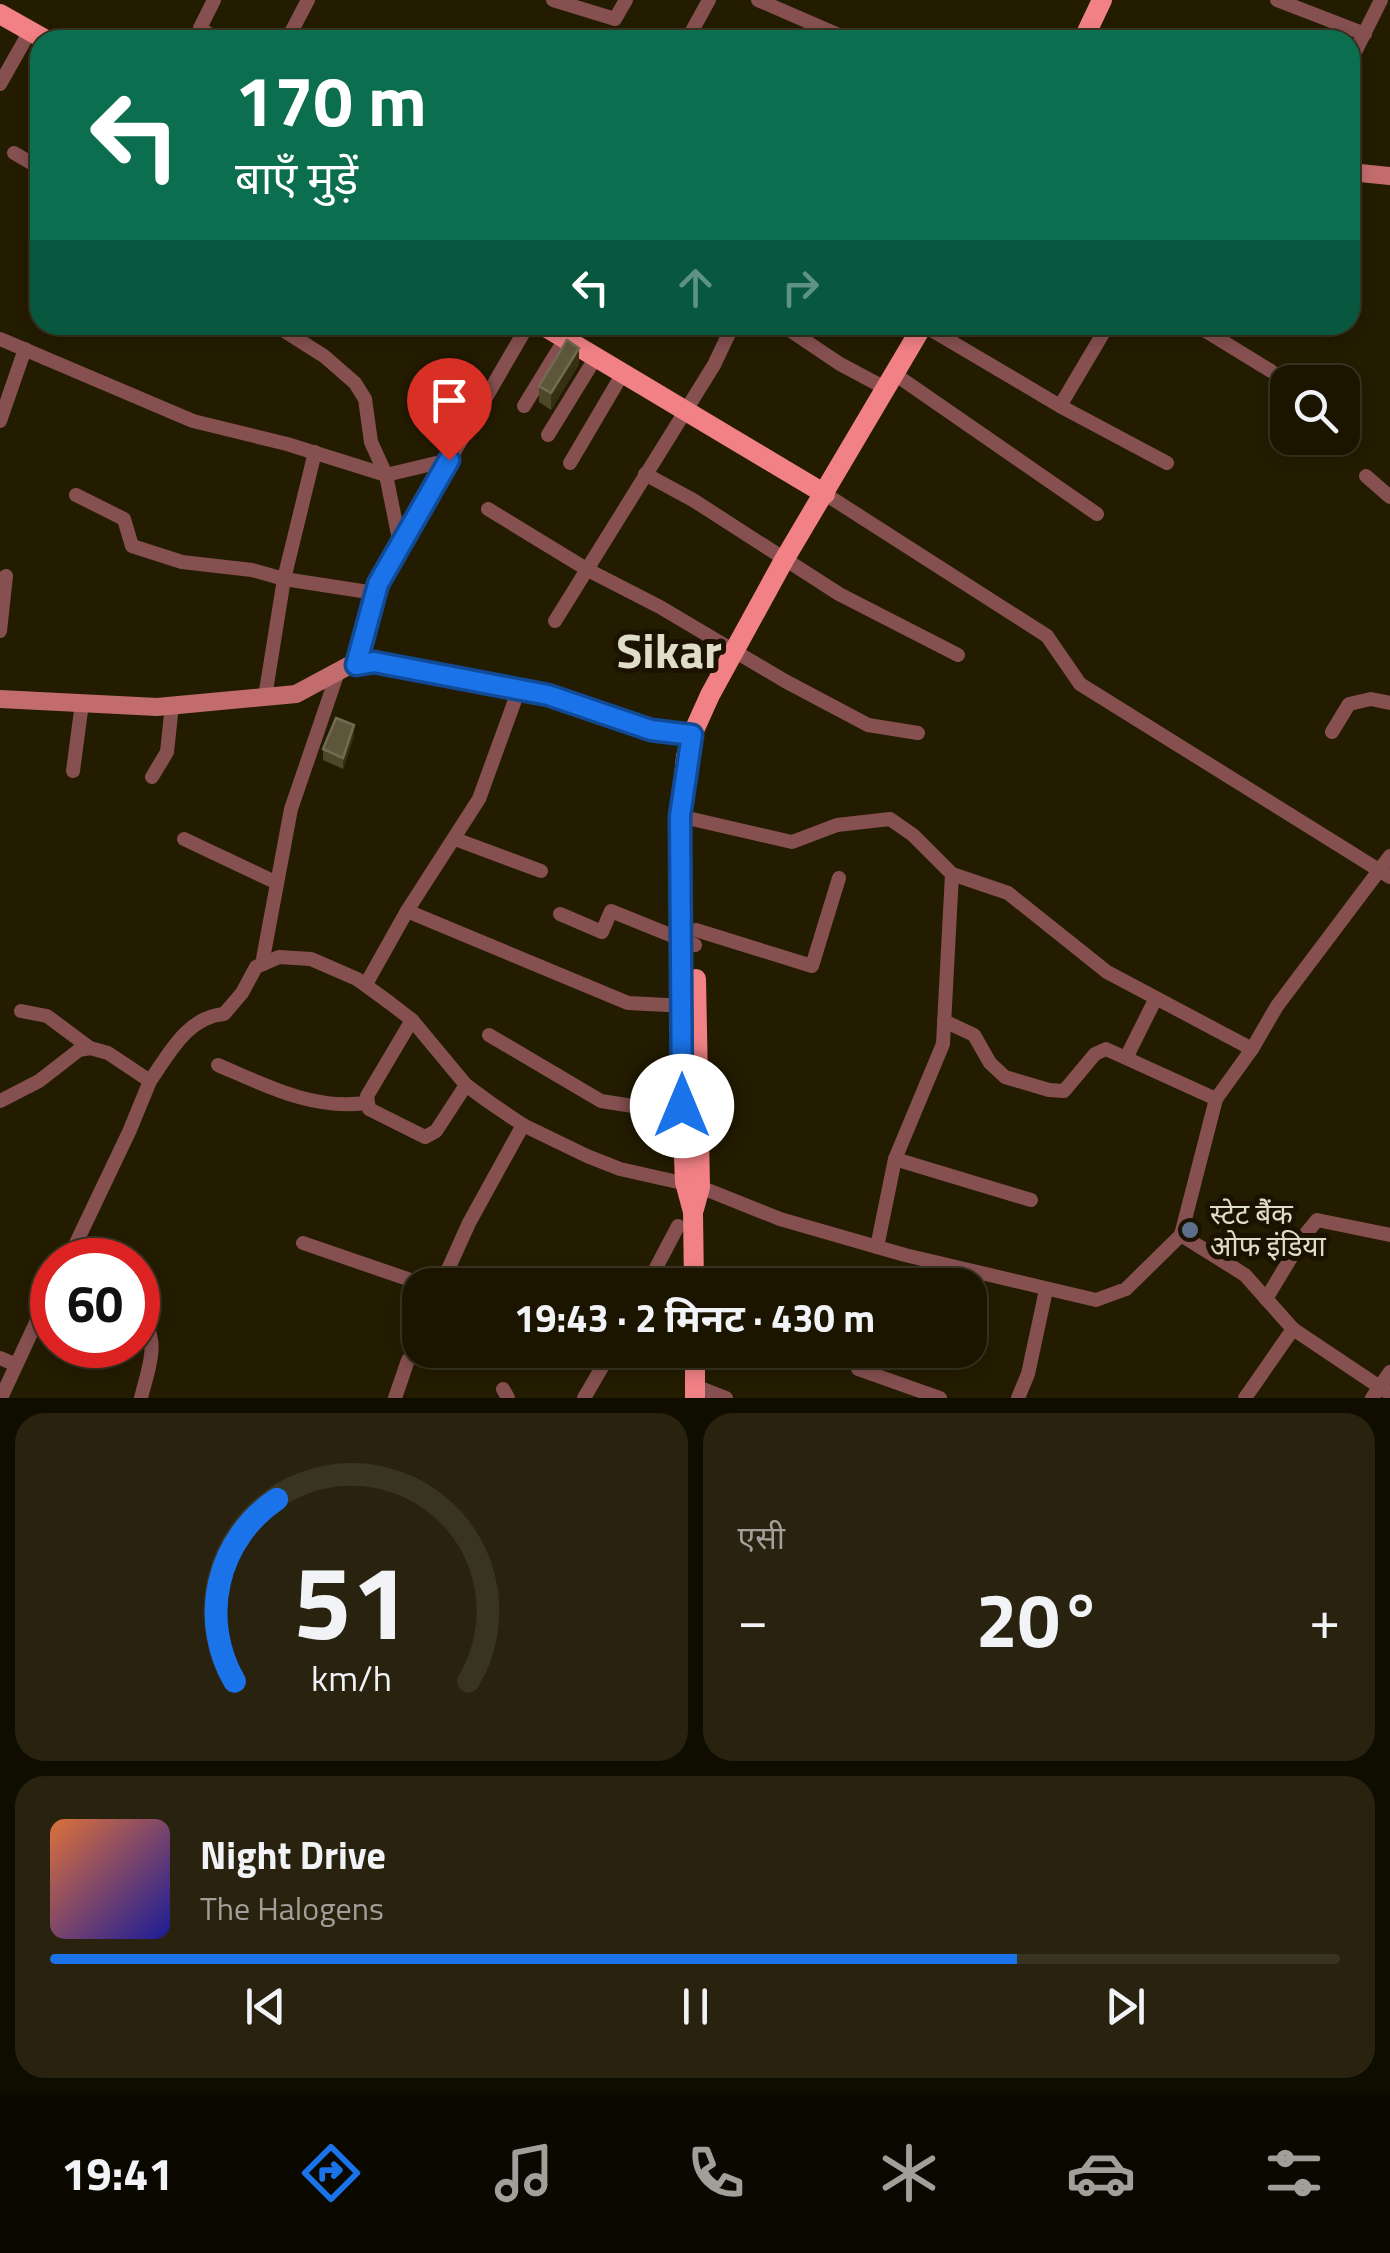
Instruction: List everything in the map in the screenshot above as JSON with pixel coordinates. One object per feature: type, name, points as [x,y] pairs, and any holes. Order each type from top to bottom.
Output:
[{"type":"main road","points":[[1088,30],[1102,0]]},
{"type":"main road","points":[[0,14],[30,31]]},
{"type":"main road","points":[[560,335],[826,494]]},
{"type":"main road","points":[[691,939],[680,816],[692,735],[784,560],[918,335]]},
{"type":"main road","points":[[685,778],[692,819],[692,1184],[686,1219],[692,1268]]},
{"type":"street","points":[[203,30],[200,28],[214,0]]},
{"type":"street","points":[[292,30],[308,0]]},
{"type":"street","points":[[553,0],[615,19],[626,0]]},
{"type":"street","points":[[693,30],[709,0]]},
{"type":"street","points":[[758,0],[827,30]]},
{"type":"street","points":[[1277,0],[1354,30]]},
{"type":"street","points":[[1360,42],[1380,0]]},
{"type":"street","points":[[1360,32],[1364,34]]},
{"type":"street","points":[[0,84],[30,46]]},
{"type":"street","points":[[14,153],[30,162]]},
{"type":"street","points":[[1360,173],[1390,176]]},
{"type":"street","points":[[291,335],[355,382],[365,400],[371,442],[386,476],[400,544]]},
{"type":"street","points":[[262,964],[298,784],[375,594],[522,335]]},
{"type":"street","points":[[554,621],[714,366],[728,335]]},
{"type":"street","points":[[797,335],[840,364],[892,382],[1097,514]]},
{"type":"street","points":[[940,335],[1060,406],[1168,463]]},
{"type":"street","points":[[1060,406],[1102,335]]},
{"type":"street","points":[[1212,335],[1270,371]]},
{"type":"street","points":[[524,406],[565,338]]},
{"type":"street","points":[[0,339],[194,421],[314,452],[386,476],[449,460]]},
{"type":"street","points":[[0,421],[25,350]]},
{"type":"street","points":[[548,435],[596,357]]},
{"type":"street","points":[[570,463],[623,373]]},
{"type":"street","points":[[265,697],[284,579],[314,452]]},
{"type":"street","points":[[645,474],[877,615],[958,655]]},
{"type":"street","points":[[1366,476],[1390,497]]},
{"type":"street","points":[[826,494],[1047,636],[1080,684],[1385,874]]},
{"type":"street","points":[[76,495],[124,519],[132,546],[141,550],[182,562],[252,570],[375,594]]},
{"type":"street","points":[[488,509],[588,570],[868,725],[918,733]]},
{"type":"street","points":[[0,631],[6,576]]},
{"type":"street","points":[[0,699],[172,705],[296,694],[347,668],[374,662],[548,695],[651,730],[692,735]]},
{"type":"street","points":[[366,984],[407,911],[480,799],[519,689]]},
{"type":"street","points":[[1332,732],[1349,704],[1371,699],[1390,702]]},
{"type":"street","points":[[73,771],[82,703]]},
{"type":"street","points":[[152,777],[166,752],[172,705]]},
{"type":"street","points":[[692,819],[792,842],[837,825],[890,818],[952,874],[1008,893],[1107,972],[1252,1049]]},
{"type":"street","points":[[184,839],[277,884]]},
{"type":"street","points":[[455,839],[542,872]]},
{"type":"street","points":[[78,1238],[150,1081],[183,1034],[211,1015],[224,1014],[242,993],[256,967],[280,957],[311,959],[366,984],[412,1020],[466,1085],[523,1124],[620,1169],[692,1184],[780,1219],[878,1247],[1096,1300],[1126,1289],[1181,1236],[1216,1099],[1277,1006],[1385,874],[1390,856]]},
{"type":"street","points":[[878,1247],[895,1158],[943,1044],[952,874]]},
{"type":"street","points":[[560,914],[602,932],[611,911],[691,939],[812,966],[838,878]]},
{"type":"street","points":[[407,911],[628,1004],[690,1007]]},
{"type":"street","points":[[1127,1056],[1156,998]]},
{"type":"street","points":[[21,1011],[48,1016],[90,1048],[108,1054],[150,1081]]},
{"type":"street","points":[[366,1102],[412,1020]]},
{"type":"street","points":[[944,1021],[974,1035],[990,1062],[1005,1076],[1049,1090],[1064,1091],[1095,1054],[1112,1050],[1216,1099]]},
{"type":"street","points":[[489,1035],[601,1101],[652,1108],[690,1106]]},
{"type":"street","points":[[0,1101],[39,1080],[79,1050],[90,1048]]},
{"type":"street","points":[[218,1065],[315,1104],[342,1106],[366,1102]]},
{"type":"street","points":[[366,1102],[373,1112],[425,1137],[436,1131],[466,1085]]},
{"type":"street","points":[[448,1268],[468,1223],[523,1124]]},
{"type":"street","points":[[895,1158],[1031,1200]]},
{"type":"street","points":[[657,1268],[686,1219]]},
{"type":"street","points":[[1266,1299],[1317,1220],[1390,1235]]},
{"type":"street","points":[[1181,1236],[1245,1275],[1293,1329],[1380,1393],[1390,1372]]},
{"type":"street","points":[[303,1243],[402,1277]]},
{"type":"street","points":[[1018,1398],[1028,1374],[1046,1290]]},
{"type":"street","points":[[1,1398],[7,1361],[30,1324]]},
{"type":"street","points":[[1245,1398],[1293,1329]]},
{"type":"street","points":[[141,1398],[147,1368]]},
{"type":"street","points":[[395,1398],[405,1368]]},
{"type":"street","points":[[584,1398],[602,1368]]},
{"type":"street","points":[[858,1369],[940,1398]]},
{"type":"street","points":[[695,1375],[726,1398]]},
{"type":"building","points":[[567,340],[579,348],[551,393],[539,386]]},
{"type":"building","points":[[336,718],[354,725],[343,758],[323,749]]},
{"type":"place","name":"स्टेट बेैंक ओफ इंडिया","points":[[1190,1230]]},
{"type":"district","name":"Sikar","points":[[669,651]]},
{"type":"route","points":[[449,460],[378,584],[356,665],[374,662],[548,695],[651,730],[692,735],[680,816],[682,1106]]}]
